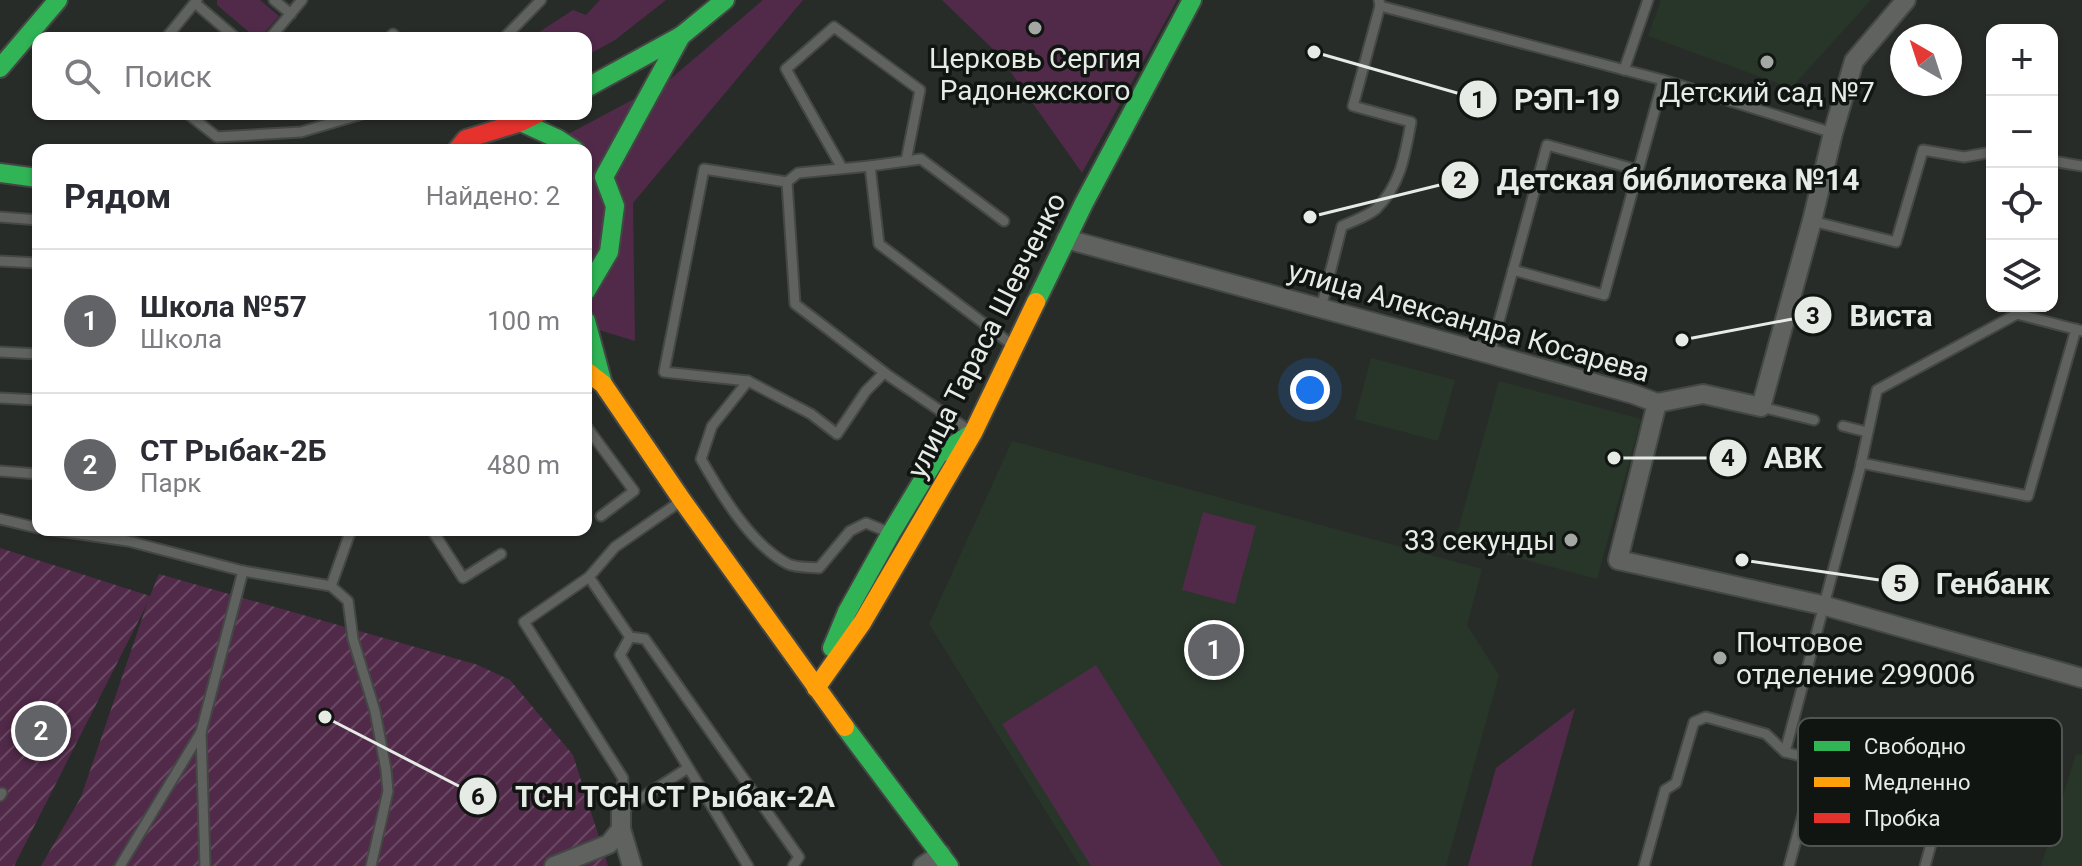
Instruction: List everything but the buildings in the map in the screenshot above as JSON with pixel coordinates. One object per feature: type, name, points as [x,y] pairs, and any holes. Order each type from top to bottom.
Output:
[{"type":"street","points":[[0,68],[58,0]]},
{"type":"street","points":[[592,85],[681,36],[725,0]]},
{"type":"street","name":"улица Тараса Шевченко","points":[[816,688],[862,623],[973,433],[1066,239],[1192,0]]},
{"type":"street","points":[[1657,403],[1703,394],[1761,407],[1854,61],[1906,0]]},
{"type":"street","points":[[592,281],[609,252],[615,206],[599,172],[681,36]]},
{"type":"street","points":[[462,144],[466,139],[523,120]]},
{"type":"street","points":[[532,120],[566,144]]},
{"type":"street","points":[[0,166],[10,172],[32,177]]},
{"type":"street","points":[[0,173],[32,177]]},
{"type":"street","name":"улица Александра Косарева","points":[[1066,239],[1490,354],[1657,403],[1618,560],[1822,605],[2079,674]]},
{"type":"street","points":[[592,343],[603,384]]},
{"type":"street","points":[[592,376],[603,384],[816,688],[945,860],[923,866]]},
{"type":"street","points":[[816,688],[847,612],[938,455],[973,433]]},
{"type":"street","points":[[554,866],[609,844],[621,820]]},
{"type":"street","points":[[621,820],[632,866]]},
{"type":"lane","points":[[274,0],[291,14]]},
{"type":"lane","points":[[275,32],[302,0]]},
{"type":"lane","points":[[510,32],[541,0]]},
{"type":"lane","points":[[1624,70],[1648,0]]},
{"type":"lane","points":[[171,32],[196,2],[229,32]]},
{"type":"lane","points":[[1321,308],[1342,226],[1375,210],[1396,184],[1411,122],[1353,106],[1380,3],[1663,80],[1833,133]]},
{"type":"lane","points":[[842,168],[786,69],[834,27],[920,90],[906,161]]},
{"type":"lane","points":[[1513,270],[1604,295],[1663,80]]},
{"type":"lane","points":[[196,120],[217,137],[301,132],[341,120]]},
{"type":"lane","points":[[314,128],[321,120]]},
{"type":"lane","points":[[1490,354],[1547,145],[1638,170]]},
{"type":"lane","points":[[1812,221],[1896,242],[1923,150],[1964,157],[1986,153]]},
{"type":"lane","points":[[884,373],[866,391],[837,434],[811,414],[748,381],[664,372],[704,169],[787,182],[798,173],[921,159],[1004,221]]},
{"type":"lane","points":[[2058,162],[2082,166]]},
{"type":"lane","points":[[870,166],[879,244],[1014,346]]},
{"type":"lane","points":[[787,182],[795,304],[884,373],[973,433]]},
{"type":"lane","points":[[2,217],[32,220]]},
{"type":"lane","points":[[0,261],[32,263]]},
{"type":"lane","points":[[1785,752],[1861,463],[1877,390],[2017,314],[2079,330],[2028,496],[1861,463]]},
{"type":"lane","points":[[0,352],[32,354]]},
{"type":"lane","points":[[748,381],[712,426],[701,459],[725,501],[743,524],[768,549],[790,565],[819,568],[850,531],[866,523],[891,533]]},
{"type":"lane","points":[[0,398],[32,400]]},
{"type":"lane","points":[[1761,407],[1814,420]]},
{"type":"lane","points":[[1843,426],[1867,432]]},
{"type":"lane","points":[[592,434],[634,491],[601,516]]},
{"type":"lane","points":[[0,471],[32,474]]},
{"type":"lane","points":[[621,820],[623,778],[524,622],[589,577],[615,547],[682,500]]},
{"type":"lane","points":[[0,519],[32,527]]},
{"type":"lane","points":[[93,536],[128,541],[243,571],[331,586],[348,601],[353,639],[375,711],[388,791],[371,866]]},
{"type":"lane","points":[[331,586],[349,536]]},
{"type":"lane","points":[[436,536],[463,578],[501,554]]},
{"type":"lane","points":[[205,866],[201,732],[243,571]]},
{"type":"lane","points":[[589,577],[630,637],[645,639],[799,857],[793,866]]},
{"type":"lane","points":[[630,637],[620,655],[748,866]]},
{"type":"lane","points":[[1644,866],[1665,790],[1676,783],[1694,722],[1706,717],[1766,734],[1785,752],[1798,755]]},
{"type":"lane","points":[[120,866],[201,732]]},
{"type":"lane","points":[[621,820],[688,768]]},
{"type":"lane","points":[[1789,866],[1798,833]]},
{"type":"lane","points":[[1925,866],[1930,846]]},
{"type":"shaded area","points":[[217,0],[260,0],[279,16],[265,32],[249,32],[217,5]]},
{"type":"shaded area","points":[[600,0],[666,0],[615,40],[592,53],[592,32],[539,32],[573,10],[586,15]]},
{"type":"shaded area","points":[[763,0],[803,0],[633,203],[635,341],[592,328],[592,144],[549,144],[668,81]]},
{"type":"shaded area","points":[[942,0],[1177,0],[1082,173],[998,54]]},
{"type":"shaded area","name":"Детский сад №7","points":[[1661,0],[1871,0],[1791,88],[1648,36]]},
{"type":"shaded area","points":[[1371,358],[1455,380],[1438,441],[1355,419]]},
{"type":"shaded area","points":[[1499,381],[1641,419],[1597,579],[1455,541]]},
{"type":"shaded area","points":[[1012,441],[1482,569],[1467,625],[1499,675],[1446,866],[1080,866],[929,624]]},
{"type":"shaded area","points":[[1203,512],[1256,526],[1235,604],[1182,590]]},
{"type":"shaded area","points":[[0,548],[150,596],[159,574],[478,665],[510,680],[573,755],[608,866],[41,866],[81,797],[147,604],[14,866],[0,866]]},
{"type":"shaded area","points":[[1096,665],[1222,866],[1091,866],[1002,724]]},
{"type":"shaded area","points":[[1575,708],[1531,866],[1468,866],[1496,768]]},
{"type":"shaded area","points":[[2076,754],[2082,755],[2082,866],[2041,866],[2047,846],[2062,846],[2062,799]]},
{"type":"traffic: fast","points":[[0,68],[58,0]]},
{"type":"traffic: fast","points":[[592,85],[681,36],[725,0]]},
{"type":"traffic: fast","points":[[1036,302],[1084,203],[1192,0]]},
{"type":"traffic: fast","points":[[592,281],[609,252],[615,206],[604,177],[681,36]]},
{"type":"traffic: fast","points":[[521,122],[566,144]]},
{"type":"traffic: fast","points":[[0,173],[32,177]]},
{"type":"traffic: fast","points":[[592,343],[603,384]]},
{"type":"traffic: fast","points":[[832,648],[847,612],[938,455],[969,435]]},
{"type":"traffic: fast","points":[[845,727],[949,866]]},
{"type":"traffic: slow","points":[[816,688],[862,623],[973,433],[1036,302]]},
{"type":"traffic: slow","points":[[592,376],[603,384],[845,727]]},
{"type":"traffic: jam","points":[[462,144],[466,139],[525,120]]},
{"type":"place","name":"Церковь Сергия Радонежского","points":[[1035,28]]},
{"type":"place","name":"РЭП-19","points":[[1314,52]]},
{"type":"place","name":"Детский сад №7","points":[[1767,62]]},
{"type":"place","name":"Детская библиотека №14","points":[[1310,217]]},
{"type":"place","name":"Виста","points":[[1682,340]]},
{"type":"place","name":"АВК","points":[[1614,458]]},
{"type":"place","name":"33 секунды","points":[[1571,540]]},
{"type":"place","name":"Генбанк","points":[[1742,560]]},
{"type":"place","name":"Школа №57","points":[[1214,650]]},
{"type":"place","name":"Почтовое отделение 299006","points":[[1720,658]]},
{"type":"place","name":"ТСН ТСН СТ Рыбак-2А","points":[[325,717]]},
{"type":"place","name":"СТ Рыбак-2Б","points":[[41,731]]}]
